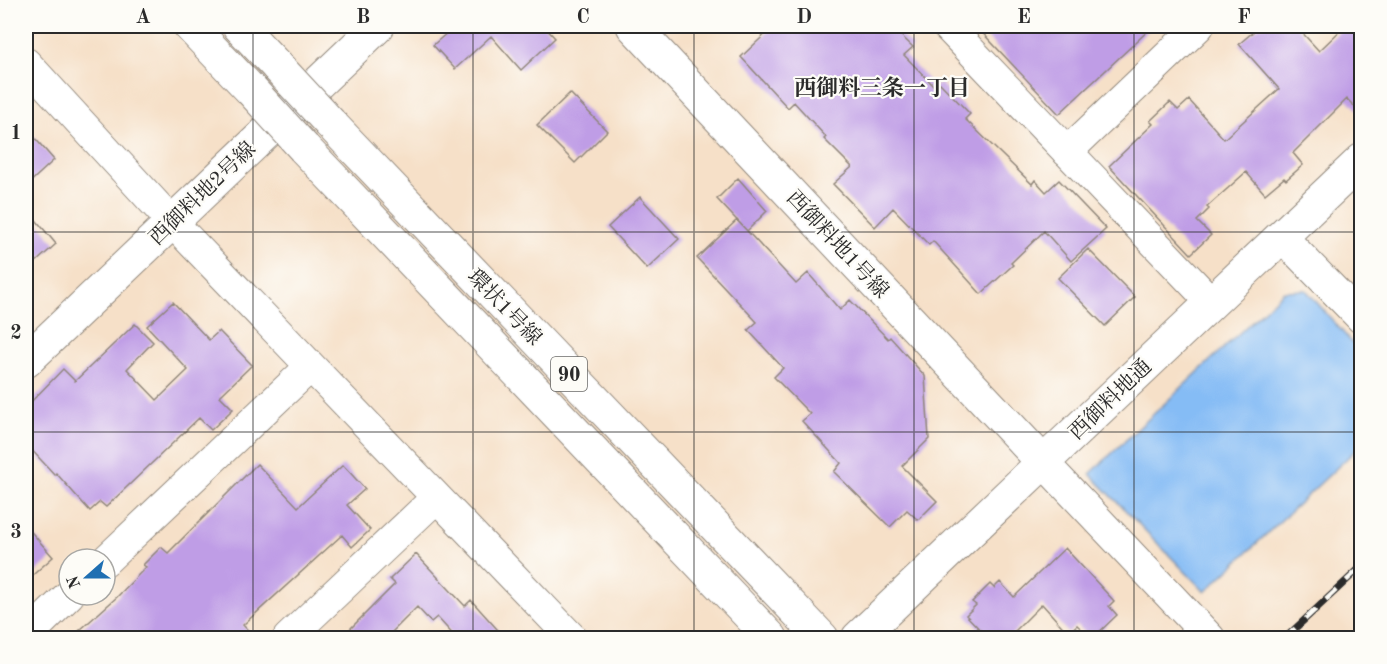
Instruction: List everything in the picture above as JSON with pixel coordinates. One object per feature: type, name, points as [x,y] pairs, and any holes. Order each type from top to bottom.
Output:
[{"type":"street","name":"環状1号線","points":[[190,26],[771,639]]},
{"type":"street","name":"環状1号線","points":[[239,26],[814,631]]},
{"type":"street","name":"西御料地2号線","points":[[26,361],[378,26]]},
{"type":"street","name":"西御料地1号線","points":[[633,26],[1043,462]]},
{"type":"street","points":[[947,26],[1211,302]]},
{"type":"street","points":[[1067,152],[1199,26]]},
{"type":"street","points":[[27,68],[565,636]]},
{"type":"street","name":"西御料地通","points":[[858,639],[1362,160]]},
{"type":"street","points":[[1281,236],[1362,319]]},
{"type":"street","points":[[117,550],[310,367]]},
{"type":"street","points":[[1043,462],[1210,639]]},
{"type":"street","points":[[288,639],[436,498]]},
{"type":"street","points":[[26,637],[57,607]]},
{"type":"water","points":[[1306,290],[1361,353],[1361,445],[1205,592],[1090,474],[1284,291]]},
{"type":"building","points":[[455,26],[544,26],[555,38],[521,70],[491,36],[455,69],[433,45]]},
{"type":"building","points":[[774,26],[891,26],[913,47],[904,55],[935,87],[940,83],[970,114],[965,119],[1032,184],[1035,180],[1046,192],[1059,180],[1106,229],[1071,261],[1044,231],[1011,263],[1013,265],[981,294],[933,241],[929,245],[893,208],[875,227],[833,184],[852,167],[824,139],[826,137],[794,102],[788,108],[741,57]]},
{"type":"building","points":[[976,26],[1153,26],[1059,114]]},
{"type":"building","points":[[1260,26],[1296,26],[1319,51],[1345,26],[1362,26],[1362,114],[1347,99],[1293,153],[1303,165],[1265,194],[1246,172],[1207,207],[1209,209],[1197,221],[1211,235],[1191,254],[1109,166],[1153,124],[1150,121],[1170,102],[1178,110],[1189,100],[1224,139],[1279,89],[1239,44]]},
{"type":"building","points":[[570,93],[607,131],[575,163],[537,125]]},
{"type":"building","points":[[26,128],[54,160],[26,186]]},
{"type":"building","points":[[738,178],[767,211],[747,231],[717,199]]},
{"type":"building","points":[[640,197],[679,239],[647,269],[608,227]]},
{"type":"building","points":[[26,208],[56,244],[26,271]]},
{"type":"building","points":[[737,220],[796,284],[808,273],[840,310],[850,300],[888,339],[890,337],[925,376],[929,439],[902,466],[937,501],[918,520],[907,510],[890,527],[834,472],[841,463],[802,421],[810,414],[774,377],[783,368],[748,330],[757,322],[697,258]]},
{"type":"building","points":[[1088,249],[1135,297],[1105,326],[1058,278]]},
{"type":"building","points":[[173,302],[209,340],[219,331],[252,365],[220,396],[233,409],[211,430],[199,418],[106,507],[100,502],[90,511],[26,444],[26,407],[63,369],[75,381],[135,324],[153,342],[127,369],[157,400],[188,370],[147,326]]},
{"type":"building","points":[[257,464],[298,507],[343,465],[365,489],[347,505],[370,530],[352,547],[342,535],[243,625],[256,639],[70,639],[106,607],[117,607],[117,597],[146,567],[143,565],[161,547],[168,553]]},
{"type":"building","points":[[26,526],[53,557],[26,581]]},
{"type":"building","points":[[1065,548],[1114,601],[1109,606],[1117,615],[1092,639],[1077,625],[1068,633],[1042,604],[1007,639],[989,639],[966,615],[976,605],[972,602],[990,584],[994,588],[1000,582],[1014,597]]},
{"type":"building","points":[[416,554],[465,606],[471,600],[506,639],[457,639],[437,617],[431,622],[417,607],[385,639],[340,639],[395,584],[390,579]]},
{"type":"railway","points":[[1285,638],[1362,566]]},
{"type":"district","name":"西御料三条一丁目","points":[[882,87]]}]
